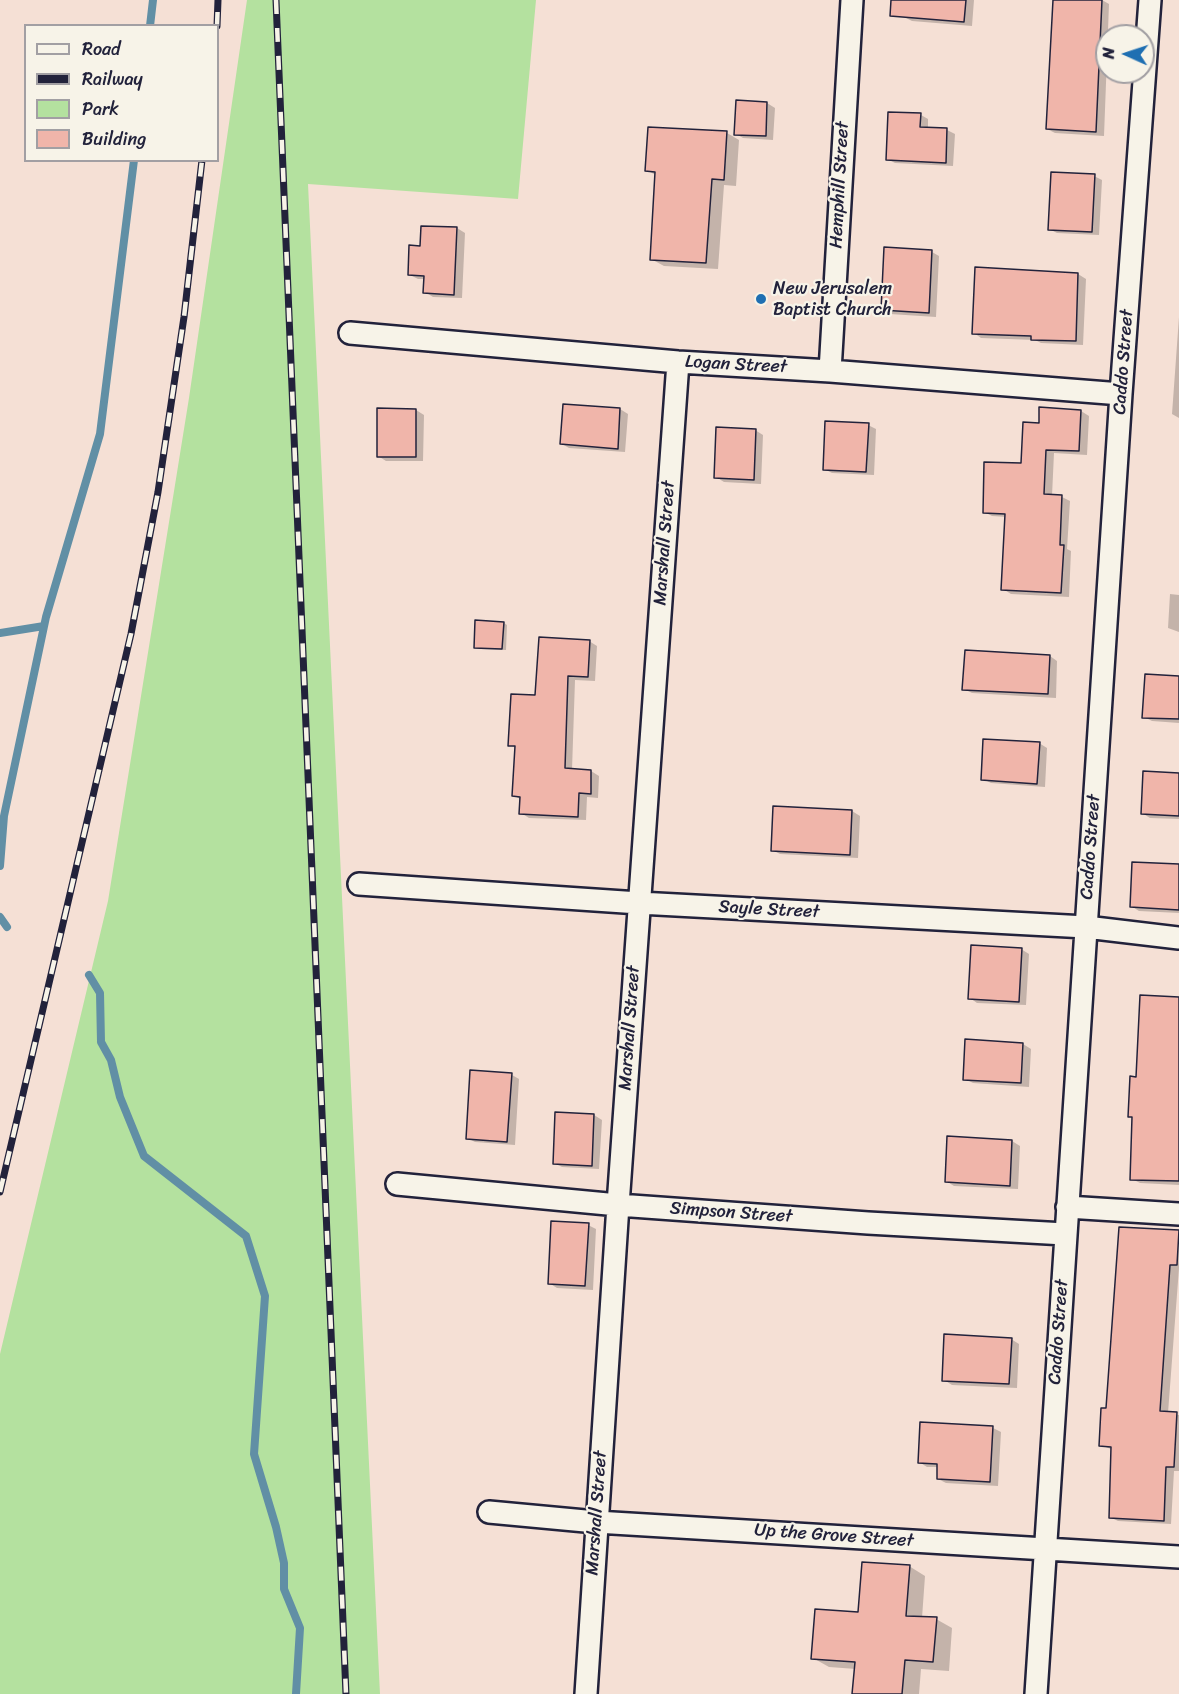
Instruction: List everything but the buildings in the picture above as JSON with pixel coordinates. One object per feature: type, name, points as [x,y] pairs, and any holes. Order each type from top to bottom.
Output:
[{"type":"street","name":"Hemphill Street","points":[[830,371],[852,0]]},
{"type":"street","name":"Caddo Street","points":[[1036,1694],[1121,394],[1150,0]]},
{"type":"street","name":"Logan Street","points":[[350,333],[678,362],[830,371],[1121,394]]},
{"type":"street","name":"Marshall Street","points":[[586,1694],[596,1522],[678,362]]},
{"type":"street","name":"Sayle Street","points":[[359,884],[639,903],[1086,927],[1179,938]]},
{"type":"street","name":"Simpson Street","points":[[397,1184],[618,1205],[1065,1234]]},
{"type":"street","points":[[1067,1207],[1179,1214]]},
{"type":"street","name":"Up the Grove Street","points":[[489,1512],[596,1522],[1179,1557]]},
{"type":"green space","points":[[247,0],[536,0],[518,199],[308,184],[380,1694],[0,1694],[0,1354],[108,901],[189,398]]},
{"type":"waterway","points":[[150,24],[153,0]]},
{"type":"waterway","points":[[0,866],[4,816],[46,617],[100,434],[134,162]]},
{"type":"waterway","points":[[0,633],[44,626]]},
{"type":"waterway","points":[[0,917],[7,927]]},
{"type":"waterway","points":[[89,975],[100,993],[101,1042],[111,1060],[120,1097],[144,1156],[246,1236],[265,1296],[254,1454],[276,1527],[284,1563],[284,1589],[300,1628],[296,1694]]},
{"type":"railway","points":[[217,24],[218,0]]},
{"type":"railway","points":[[276,0],[346,1694]]},
{"type":"railway","points":[[0,1192],[131,634],[158,492],[184,317],[202,162]]},
{"type":"place","name":"New Jerusalem Baptist Church","points":[[761,299]]}]
